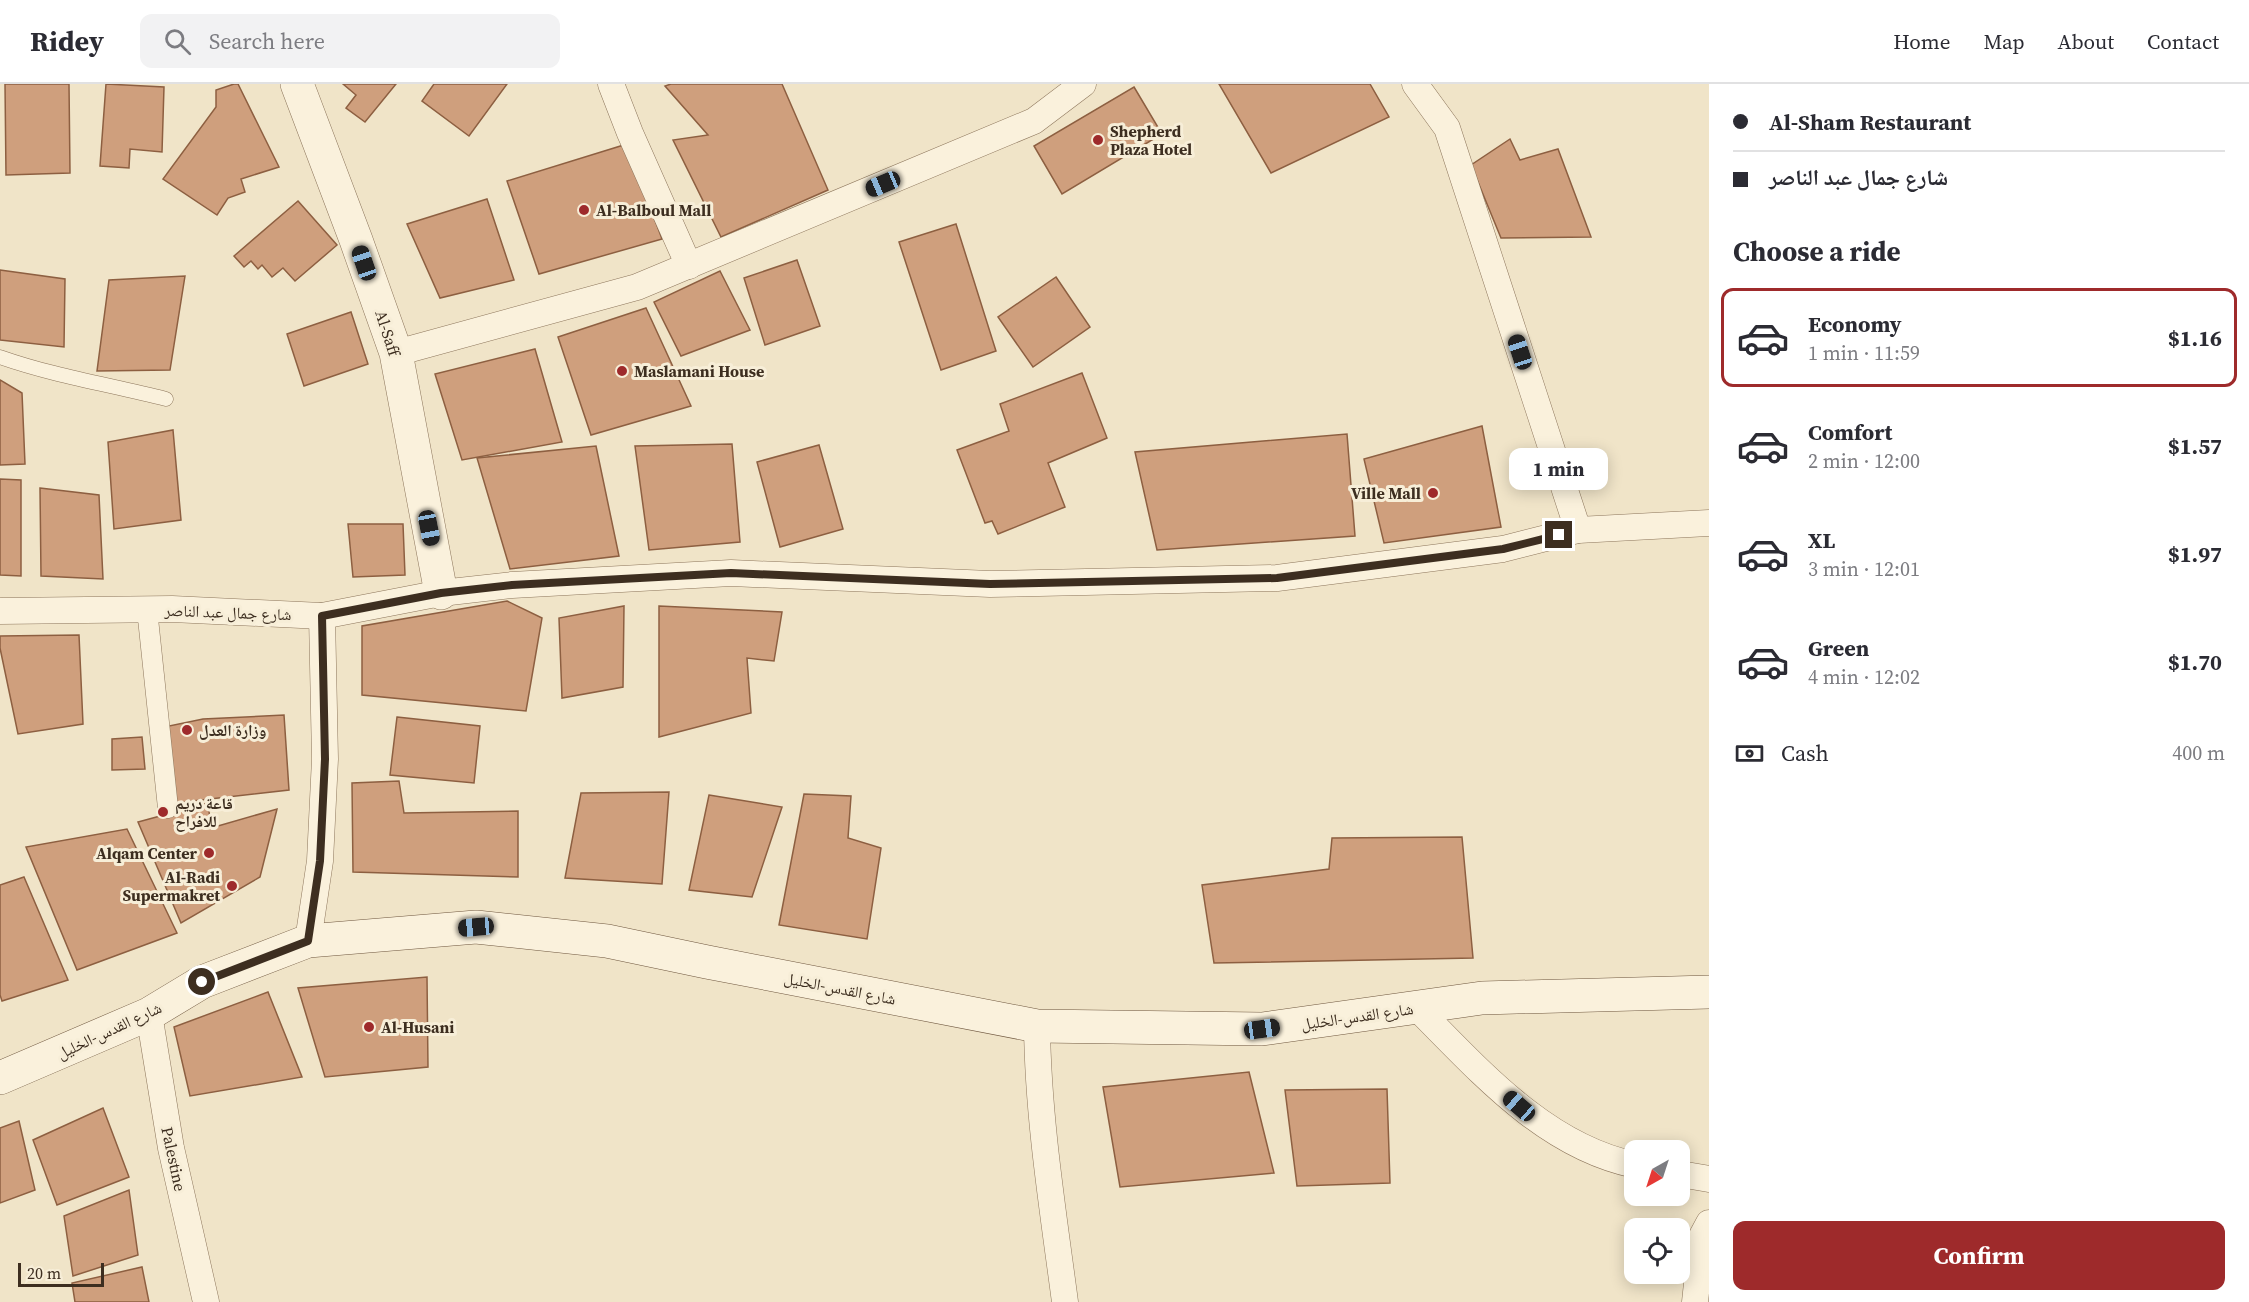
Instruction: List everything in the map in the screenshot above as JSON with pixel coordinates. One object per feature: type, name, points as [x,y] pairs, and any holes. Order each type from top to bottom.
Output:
[{"type":"main road","name":"Al-Saff","points":[[297,84],[396,353],[441,593]]},
{"type":"main road","name":"شارع القدس-الخليل","points":[[0,1078],[149,1014],[202,982],[308,941],[476,927],[607,941],[1037,1026],[1262,1029],[1482,998],[1709,992]]},
{"type":"street","points":[[611,84],[630,133],[689,266]]},
{"type":"street","points":[[396,353],[637,287],[1034,121],[1083,84]]},
{"type":"street","points":[[1415,84],[1447,128],[1578,530]]},
{"type":"street","name":"شارع جمال عبد الناصر","points":[[0,611],[147,609],[322,616],[441,593],[512,585],[731,573],[990,584],[1277,578],[1503,549],[1578,530],[1709,523]]},
{"type":"street","points":[[147,609],[168,808]]},
{"type":"street","points":[[308,941],[320,861],[325,759],[322,616]]},
{"type":"street","points":[[1416,1007],[1484,1075],[1519,1106],[1569,1140],[1624,1163]]},
{"type":"street","name":"Palestine","points":[[149,1014],[171,1148],[206,1302]]},
{"type":"street","points":[[1037,1026],[1037,1068],[1065,1302]]},
{"type":"street","points":[[1690,1176],[1709,1179]]},
{"type":"street","points":[[1695,1302],[1702,1236],[1709,1223]]},
{"type":"lane","points":[[0,357],[43,372],[96,381],[166,399]]},
{"type":"building","points":[[5,84],[69,84],[70,173],[6,175]]},
{"type":"building","points":[[106,84],[164,87],[162,152],[130,149],[129,168],[100,166]]},
{"type":"building","points":[[238,84],[279,167],[241,179],[245,192],[228,198],[217,215],[163,179],[216,107],[216,90]]},
{"type":"building","points":[[343,84],[396,84],[365,122],[346,108],[356,95]]},
{"type":"building","points":[[434,84],[507,84],[469,136],[422,101]]},
{"type":"building","points":[[671,84],[782,84],[828,190],[721,237],[673,140],[708,135],[665,86]]},
{"type":"building","points":[[1219,84],[1370,84],[1389,117],[1271,173]]},
{"type":"building","name":"Shepherd Plaza Hotel","points":[[1134,87],[1162,134],[1062,194],[1034,146]]},
{"type":"building","points":[[1510,139],[1520,160],[1558,149],[1591,237],[1501,238],[1471,165]]},
{"type":"building","name":"Al-Balboul Mall","points":[[627,144],[662,239],[539,274],[507,181]]},
{"type":"building","points":[[487,199],[514,280],[440,298],[407,224]]},
{"type":"building","points":[[298,201],[337,245],[295,281],[283,268],[272,277],[262,265],[258,269],[251,261],[244,267],[234,256]]},
{"type":"building","points":[[956,224],[996,351],[941,370],[899,242]]},
{"type":"building","points":[[797,260],[820,326],[765,345],[744,278]]},
{"type":"building","points":[[0,270],[65,279],[64,347],[0,340]]},
{"type":"building","points":[[720,271],[750,330],[681,356],[654,302]]},
{"type":"building","points":[[185,276],[170,370],[97,371],[109,280]]},
{"type":"building","points":[[1056,277],[1090,327],[1033,367],[998,317]]},
{"type":"building","name":"Maslamani House","points":[[646,308],[691,406],[591,435],[558,337]]},
{"type":"building","points":[[351,312],[368,364],[304,386],[287,334]]},
{"type":"building","points":[[535,349],[562,442],[462,460],[435,374]]},
{"type":"building","points":[[1082,373],[1107,438],[1048,463],[1065,507],[998,534],[992,521],[985,523],[957,450],[1009,431],[1000,404]]},
{"type":"building","points":[[0,380],[22,393],[25,464],[0,465]]},
{"type":"building","name":"Ville Mall","points":[[1482,426],[1501,527],[1384,543],[1364,459]]},
{"type":"building","points":[[173,430],[181,520],[114,529],[108,442]]},
{"type":"building","points":[[1347,434],[1355,536],[1157,550],[1135,452]]},
{"type":"building","points":[[732,444],[740,542],[649,550],[635,446]]},
{"type":"building","points":[[819,445],[843,529],[780,547],[757,462]]},
{"type":"building","points":[[596,446],[619,556],[510,569],[477,458]]},
{"type":"building","points":[[0,479],[21,480],[21,576],[0,575]]},
{"type":"building","points":[[40,488],[99,495],[103,579],[41,576]]},
{"type":"building","points":[[348,524],[403,524],[405,575],[353,577]]},
{"type":"building","points":[[507,601],[542,618],[526,711],[362,695],[362,626]]},
{"type":"building","points":[[624,606],[623,687],[562,698],[559,618]]},
{"type":"building","points":[[659,606],[782,612],[774,661],[747,658],[751,713],[659,737]]},
{"type":"building","points":[[79,635],[83,724],[18,734],[0,648],[0,636]]},
{"type":"building","points":[[284,715],[289,790],[175,803],[164,727],[203,719]]},
{"type":"building","points":[[397,717],[480,726],[474,783],[390,775]]},
{"type":"building","points":[[142,737],[145,769],[112,770],[112,739]]},
{"type":"building","points":[[399,781],[404,813],[518,811],[518,877],[353,872],[352,783]]},
{"type":"building","points":[[669,792],[662,884],[565,878],[581,793]]},
{"type":"building","points":[[804,794],[851,796],[848,838],[881,848],[867,939],[779,925]]},
{"type":"building","points":[[709,795],[782,807],[752,897],[689,890]]},
{"type":"building","name":"Alqam Center","points":[[208,803],[211,828],[277,809],[260,877],[181,923],[138,822]]},
{"type":"building","points":[[127,829],[177,933],[77,970],[26,847]]},
{"type":"building","points":[[1462,837],[1473,958],[1214,963],[1202,885],[1329,869],[1332,838]]},
{"type":"building","points":[[24,877],[68,980],[2,1001],[0,995],[0,885]]},
{"type":"building","name":"Al-Husani","points":[[427,977],[428,1067],[325,1077],[298,988]]},
{"type":"building","points":[[268,992],[302,1077],[190,1096],[174,1027]]},
{"type":"building","points":[[1249,1072],[1274,1173],[1120,1187],[1103,1087]]},
{"type":"building","points":[[1387,1089],[1390,1183],[1297,1186],[1285,1090]]},
{"type":"building","points":[[103,1108],[129,1177],[57,1205],[33,1140]]},
{"type":"building","points":[[19,1121],[35,1190],[0,1203],[0,1128]]},
{"type":"building","points":[[129,1190],[138,1255],[73,1276],[64,1216]]},
{"type":"building","points":[[142,1267],[149,1302],[75,1302],[72,1283]]},
{"type":"place","name":"Shepherd Plaza Hotel","points":[[1098,140]]},
{"type":"place","name":"Al-Balboul Mall","points":[[584,210]]},
{"type":"place","name":"Maslamani House","points":[[622,371]]},
{"type":"place","name":"Ville Mall","points":[[1433,493]]},
{"type":"place","name":"وزارة العدل","points":[[187,730]]},
{"type":"place","name":"قاعة دريم للافراح","points":[[163,812]]},
{"type":"place","name":"Alqam Center","points":[[209,853]]},
{"type":"place","name":"Al-Radi Supermakret","points":[[232,886]]},
{"type":"place","name":"Al-Husani","points":[[369,1027]]},
{"type":"route","points":[[202,982],[308,941],[320,861],[325,759],[322,616],[441,593],[512,585],[731,573],[990,584],[1277,578],[1503,549],[1559,535]]}]
